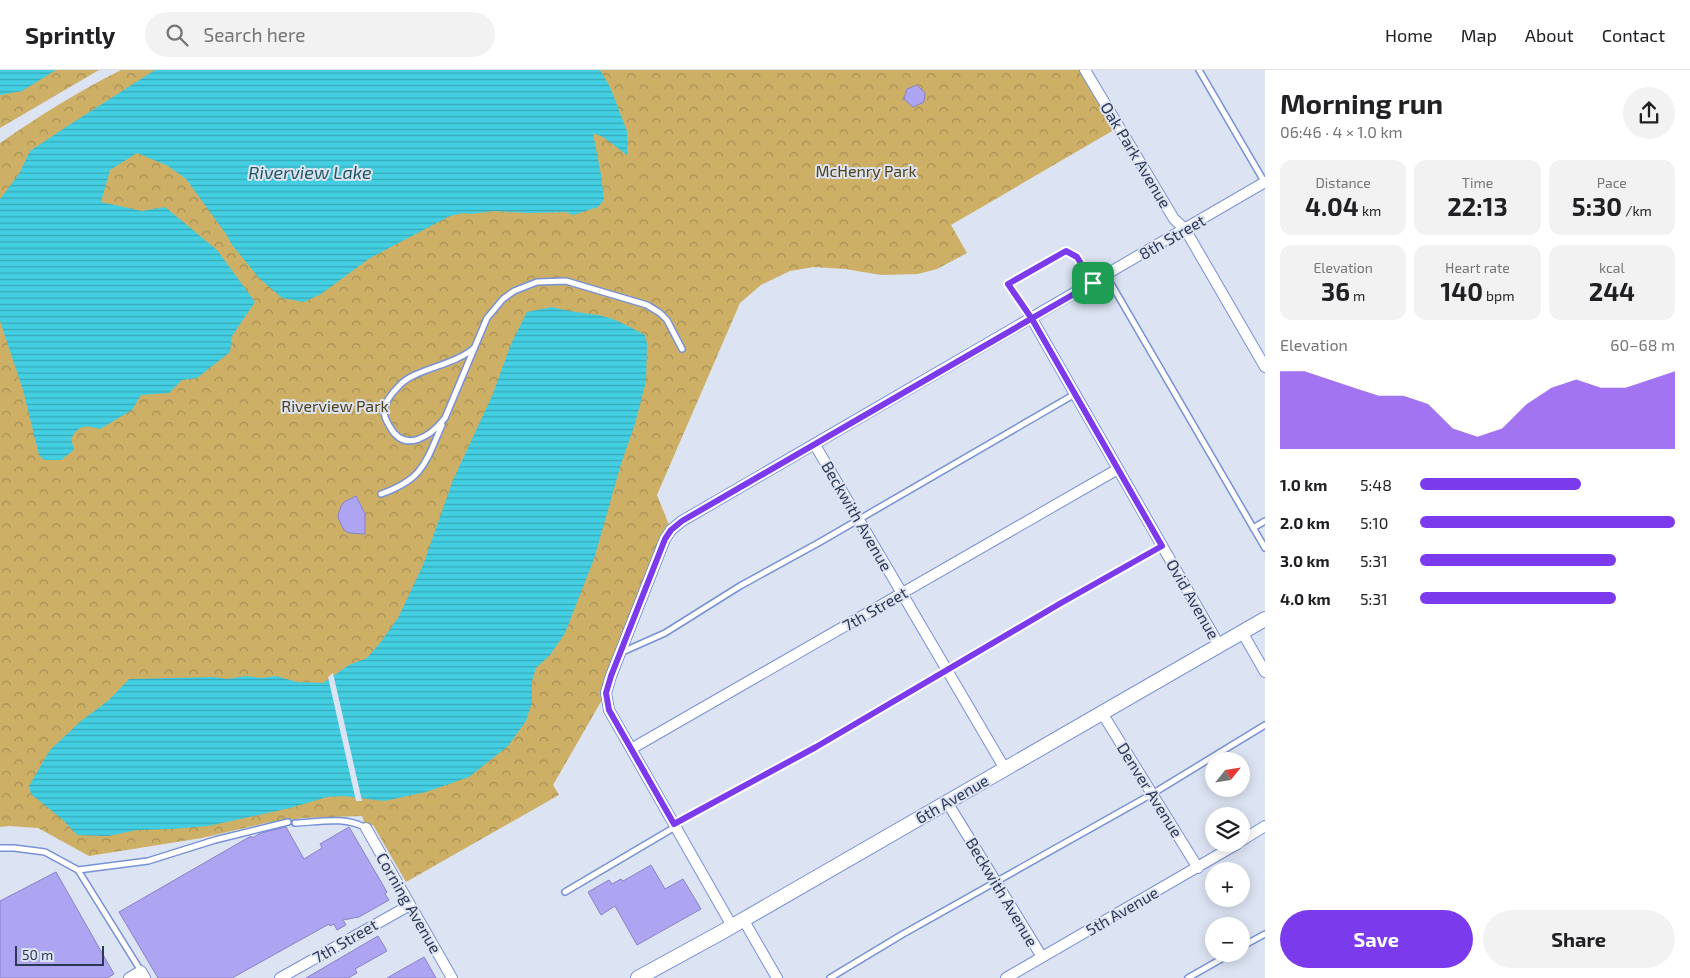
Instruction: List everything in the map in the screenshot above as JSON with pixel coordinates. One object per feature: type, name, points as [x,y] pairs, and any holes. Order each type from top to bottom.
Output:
[{"type":"main road","name":"6th Avenue","points":[[645,976],[1265,619]]},
{"type":"street","name":"Oak Park Avenue","points":[[1085,70],[1174,219],[1185,229],[1265,367]]},
{"type":"street","name":"8th Street","points":[[777,978],[738,923],[675,825],[609,710],[606,693],[611,676],[665,539],[671,530],[682,521],[1265,183]]},
{"type":"street","name":"Ovid Avenue","points":[[1032,319],[1219,646]]},
{"type":"street","name":"Beckwith Avenue","points":[[815,445],[1005,769]]},
{"type":"street","name":"7th Street","points":[[631,749],[1118,469]]},
{"type":"street","name":"Ovid Avenue","points":[[1242,632],[1265,672]]},
{"type":"street","name":"Denver Avenue","points":[[1102,713],[1198,868]]},
{"type":"street","name":"Beckwith Avenue","points":[[947,802],[1042,957]]},
{"type":"street","points":[[1250,835],[1265,826]]},
{"type":"street","name":"Corning Avenue","points":[[366,828],[452,978]]},
{"type":"street","name":"5th Avenue","points":[[1006,978],[1224,852]]},
{"type":"street","name":"7th Street","points":[[280,978],[410,906]]},
{"type":"street","points":[[129,978],[143,975]]},
{"type":"lane","points":[[1199,70],[1265,183]]},
{"type":"lane","points":[[1032,319],[1008,284],[1066,251],[1077,257],[1093,283]]},
{"type":"lane","points":[[1106,275],[1265,548]]},
{"type":"lane","points":[[381,494],[409,481],[418,473],[445,418],[487,318],[503,299],[514,291],[537,282],[551,280],[566,281],[648,305],[660,312],[667,320],[682,349]]},
{"type":"lane","points":[[445,418],[438,427],[426,436],[413,441],[400,438],[392,431],[386,420],[384,409],[390,397],[401,384],[456,359],[474,348]]},
{"type":"lane","points":[[620,654],[664,633],[740,586],[859,520],[1075,394]]},
{"type":"lane","points":[[1253,528],[1265,521]]},
{"type":"lane","points":[[565,892],[675,825],[816,747],[1162,546]]},
{"type":"lane","points":[[830,978],[871,952],[1152,794],[1265,725]]},
{"type":"lane","points":[[295,823],[347,820],[366,828]]},
{"type":"lane","points":[[78,870],[148,861],[215,840],[288,822]]},
{"type":"lane","points":[[0,848],[46,852],[78,870],[143,975]]},
{"type":"lane","points":[[1250,942],[1265,934]]},
{"type":"lane","points":[[1188,978],[1216,962]]},
{"type":"green space","points":[[0,70],[99,70],[0,128]]},
{"type":"green space","name":"Riverview Park","points":[[121,70],[1085,70],[1119,127],[951,225],[967,253],[937,269],[918,274],[881,275],[845,269],[814,267],[790,271],[761,285],[740,303],[657,495],[671,530],[606,693],[553,785],[559,795],[406,882],[373,825],[366,828],[362,816],[304,818],[266,823],[202,838],[89,856],[38,828],[0,827],[0,143],[59,104]]},
{"type":"water","points":[[0,70],[56,70],[22,91],[0,95]]},
{"type":"water","name":"Riverview Lake","points":[[155,70],[600,70],[610,87],[627,131],[627,155],[603,137],[593,133],[604,200],[598,207],[573,215],[566,212],[529,213],[494,211],[450,216],[370,258],[321,294],[304,302],[282,298],[259,278],[232,245],[186,179],[168,166],[137,153],[110,170],[101,202],[142,211],[165,207],[217,250],[255,302],[232,336],[230,352],[197,378],[182,380],[169,393],[141,395],[132,410],[100,429],[86,426],[80,428],[71,439],[74,450],[61,460],[44,460],[39,455],[23,390],[0,321],[0,199],[19,174],[30,151]]},
{"type":"water","points":[[552,307],[604,316],[645,335],[647,344],[646,381],[594,559],[565,633],[550,655],[536,668],[532,681],[532,702],[526,721],[508,746],[469,777],[426,792],[384,801],[343,796],[327,797],[290,808],[208,826],[137,830],[108,836],[77,835],[63,820],[31,794],[29,786],[50,750],[81,721],[109,700],[129,679],[214,677],[227,679],[246,676],[261,678],[276,676],[297,682],[323,683],[349,665],[367,658],[398,618],[423,565],[453,480],[492,396],[511,344],[527,312]]},
{"type":"pier","points":[[333,673],[362,801],[356,801],[328,677]]},
{"type":"building","points":[[917,85],[925,93],[924,102],[913,107],[904,99],[907,89]]},
{"type":"building","points":[[356,496],[365,514],[365,534],[349,533],[344,530],[339,520],[338,515],[341,506],[344,502]]},
{"type":"building","points":[[286,827],[304,859],[322,848],[320,844],[349,827],[387,892],[385,894],[389,900],[359,917],[343,920],[346,925],[337,930],[334,924],[330,926],[329,924],[232,978],[158,978],[119,912],[251,836],[252,838],[261,833]]},
{"type":"building","points":[[651,865],[665,889],[683,879],[701,909],[637,945],[615,906],[601,915],[588,892],[609,880],[612,884],[621,879],[623,881]]},
{"type":"building","points":[[56,872],[114,974],[107,978],[0,978],[0,901]]},
{"type":"building","points":[[378,936],[387,951],[355,969],[357,973],[348,978],[306,978]]},
{"type":"building","points":[[424,957],[436,978],[387,978]]},
{"type":"route","points":[[1093,283],[1032,319],[682,521],[671,530],[665,539],[606,693],[609,710],[674,824],[816,747],[1162,546],[1032,319],[1008,284],[1066,251],[1077,257],[1093,283]]},
{"type":"park label","name":"McHenry Park","points":[[866,171]]}]
